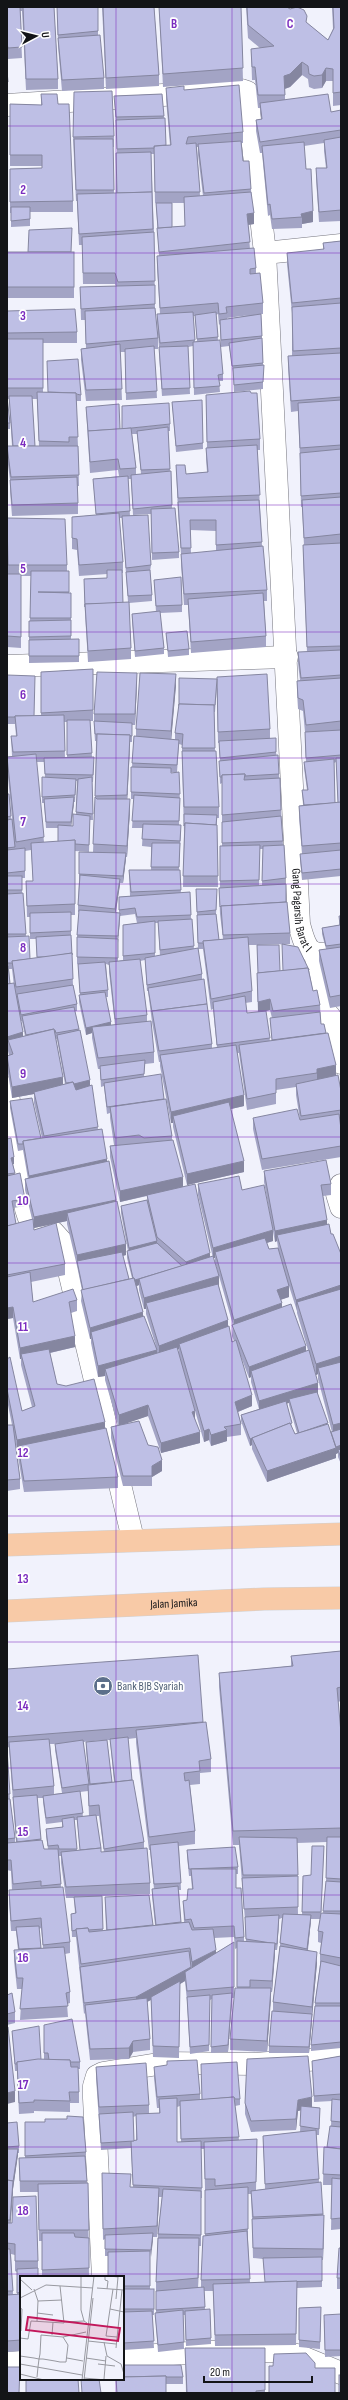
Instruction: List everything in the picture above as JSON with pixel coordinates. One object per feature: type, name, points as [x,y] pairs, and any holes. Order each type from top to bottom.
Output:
[{"type":"main road","points":[[7,1545],[133,1539],[341,1534]]},
{"type":"main road","name":"Jalan Jamika","points":[[7,1611],[264,1599],[341,1598]]},
{"type":"street","name":"Gang Pagarsih Barat I","points":[[7,105],[241,90],[247,92],[265,253],[287,656],[299,924],[305,946],[316,954],[341,952]]},
{"type":"street","points":[[265,253],[341,245]]},
{"type":"street","points":[[7,666],[287,656]]},
{"type":"street","points":[[316,954],[318,1000],[330,1017],[341,1063]]},
{"type":"street","points":[[7,1088],[26,1209],[31,1225],[36,1230],[48,1231],[58,1235],[62,1242],[133,1539]]},
{"type":"street","points":[[341,1185],[338,1194],[341,1207]]},
{"type":"street","points":[[103,2276],[94,2098],[94,2086],[97,2076],[104,2073],[164,2063],[254,2064],[321,2059],[341,2055]]},
{"type":"street","points":[[124,2357],[206,2352],[276,2351],[297,2355],[341,2373]]},
{"type":"street","points":[[7,2363],[20,2362]]},
{"type":"building","points":[[7,7],[20,7],[22,47],[8,48]]},
{"type":"building","points":[[23,7],[54,7],[58,79],[26,79]]},
{"type":"building","points":[[57,7],[98,7],[98,31],[58,35]]},
{"type":"building","points":[[103,7],[154,7],[159,75],[106,78]]},
{"type":"building","points":[[159,7],[241,7],[243,68],[163,74]]},
{"type":"building","points":[[247,7],[287,7],[290,9],[297,7],[304,10],[307,16],[306,22],[328,40],[334,28],[333,7],[341,7],[341,92],[333,93],[333,69],[326,68],[322,75],[314,76],[309,74],[308,66],[302,62],[290,74],[284,76],[285,95],[258,95],[255,67],[252,67],[251,49],[274,46],[248,25]]},
{"type":"building","points":[[100,35],[104,78],[62,80],[58,38]]},
{"type":"building","points":[[239,85],[243,132],[188,137],[186,144],[196,143],[200,192],[155,192],[154,146],[171,145],[166,88],[184,86],[184,90]]},
{"type":"building","points":[[112,91],[114,136],[73,137],[74,92]]},
{"type":"building","points":[[41,94],[57,94],[58,104],[69,104],[73,201],[10,202],[10,169],[42,168],[42,155],[10,155],[10,104],[42,105]]},
{"type":"building","points":[[162,94],[164,116],[116,117],[114,96]]},
{"type":"building","points":[[328,94],[331,112],[341,110],[341,130],[260,142],[256,120],[262,119],[260,103]]},
{"type":"building","points":[[165,118],[166,145],[154,146],[154,148],[117,149],[116,120]]},
{"type":"building","points":[[341,137],[341,210],[319,212],[316,168],[327,168],[324,140]]},
{"type":"building","points":[[74,139],[113,139],[114,190],[76,190]]},
{"type":"building","points":[[241,141],[243,161],[249,161],[251,189],[204,193],[198,144]]},
{"type":"building","points":[[304,142],[306,169],[311,169],[313,211],[301,214],[302,217],[272,219],[270,204],[268,205],[262,146]]},
{"type":"building","points":[[151,152],[152,192],[117,193],[116,153]]},
{"type":"building","points":[[152,192],[153,229],[79,234],[77,194]]},
{"type":"building","points":[[251,192],[254,213],[247,214],[250,242],[159,252],[157,228],[185,226],[184,197]]},
{"type":"building","points":[[156,203],[172,203],[172,227],[158,228]]},
{"type":"building","points":[[11,207],[30,207],[30,219],[11,221]]},
{"type":"building","points":[[72,228],[71,252],[28,252],[29,230]]},
{"type":"building","points":[[154,232],[155,281],[118,282],[115,273],[83,273],[82,237]]},
{"type":"building","points":[[341,241],[341,298],[292,303],[287,253],[324,249],[323,243]]},
{"type":"building","points":[[254,248],[256,268],[250,269],[250,274],[260,273],[263,303],[226,307],[227,313],[219,314],[218,303],[160,308],[157,256]]},
{"type":"building","points":[[7,252],[74,252],[74,287],[7,287]]},
{"type":"building","points":[[155,285],[155,304],[81,309],[80,287]]},
{"type":"building","points":[[341,303],[341,348],[293,351],[292,307]]},
{"type":"building","points":[[155,308],[158,338],[86,344],[85,311]]},
{"type":"building","points":[[75,309],[77,332],[7,333],[7,311]]},
{"type":"building","points":[[193,312],[195,340],[160,343],[157,314]]},
{"type":"building","points":[[216,312],[218,337],[197,339],[195,315]]},
{"type":"building","points":[[261,314],[262,336],[221,340],[220,320]]},
{"type":"building","points":[[262,338],[263,363],[232,366],[229,343]]},
{"type":"building","points":[[7,339],[43,339],[43,388],[7,388]]},
{"type":"building","points":[[220,340],[223,374],[218,375],[220,386],[194,388],[193,342]]},
{"type":"building","points":[[120,344],[122,389],[86,390],[81,349]]},
{"type":"building","points":[[154,346],[157,391],[126,393],[125,349]]},
{"type":"building","points":[[188,346],[190,388],[162,389],[159,347]]},
{"type":"building","points":[[341,353],[341,397],[291,401],[288,356]]},
{"type":"building","points":[[78,359],[81,395],[76,393],[48,392],[47,361]]},
{"type":"building","points":[[264,365],[263,382],[234,385],[233,368]]},
{"type":"building","points":[[250,391],[251,393],[257,393],[260,439],[207,442],[206,395]]},
{"type":"building","points":[[37,392],[76,393],[78,437],[69,437],[69,442],[39,441]]},
{"type":"building","points":[[9,396],[32,396],[35,446],[13,446]]},
{"type":"building","points":[[7,397],[10,423],[7,423]]},
{"type":"building","points":[[202,400],[203,443],[176,446],[172,402]]},
{"type":"building","points":[[341,400],[341,445],[300,448],[298,403]]},
{"type":"building","points":[[169,403],[170,424],[122,429],[122,406]]},
{"type":"building","points":[[119,404],[120,429],[88,431],[86,407]]},
{"type":"building","points":[[168,427],[170,469],[141,470],[137,431]]},
{"type":"building","points":[[131,428],[136,468],[120,469],[118,459],[90,462],[88,431]]},
{"type":"building","points":[[257,445],[260,495],[178,498],[176,465],[185,465],[186,474],[208,472],[206,448]]},
{"type":"building","points":[[7,446],[78,446],[79,475],[11,477]]},
{"type":"building","points":[[341,449],[341,493],[301,496],[300,453]]},
{"type":"building","points":[[171,471],[172,505],[133,509],[131,475]]},
{"type":"building","points":[[128,476],[130,511],[96,514],[93,479]]},
{"type":"building","points":[[77,477],[78,503],[12,505],[10,480]]},
{"type":"building","points":[[341,497],[341,534],[304,538],[302,500]]},
{"type":"building","points":[[259,500],[262,542],[216,545],[216,520],[190,520],[191,548],[181,548],[178,502]]},
{"type":"building","points":[[175,508],[179,552],[152,553],[151,509]]},
{"type":"building","points":[[119,513],[123,562],[79,565],[77,539],[72,538],[72,517]]},
{"type":"building","points":[[148,515],[151,565],[126,568],[122,516]]},
{"type":"building","points":[[7,518],[65,519],[67,565],[8,565]]},
{"type":"building","points":[[341,543],[341,646],[307,647],[303,545]]},
{"type":"building","points":[[263,546],[267,590],[184,594],[181,554]]},
{"type":"building","points":[[107,570],[122,570],[123,603],[85,604],[85,607],[84,579],[107,578]]},
{"type":"building","points":[[150,570],[152,595],[128,596],[126,572]]},
{"type":"building","points":[[31,571],[69,571],[69,592],[38,592],[71,593],[71,618],[30,618]]},
{"type":"building","points":[[7,574],[21,574],[21,637],[7,636]]},
{"type":"building","points":[[181,577],[182,605],[156,606],[154,580]]},
{"type":"building","points":[[263,593],[266,636],[191,642],[188,599]]},
{"type":"building","points":[[129,602],[131,648],[88,651],[85,604]]},
{"type":"building","points":[[160,611],[164,648],[135,651],[132,614]]},
{"type":"building","points":[[71,620],[71,636],[29,637],[29,621]]},
{"type":"building","points":[[187,631],[189,649],[168,651],[166,633]]},
{"type":"building","points":[[79,639],[79,656],[29,656],[29,640]]},
{"type":"building","points":[[341,650],[341,675],[301,678],[298,652]]},
{"type":"building","points":[[93,669],[93,710],[41,713],[41,672]]},
{"type":"building","points":[[97,672],[137,673],[135,714],[94,714]]},
{"type":"building","points":[[140,673],[176,674],[171,731],[136,729]]},
{"type":"building","points":[[267,674],[270,729],[218,732],[217,677]]},
{"type":"building","points":[[7,675],[35,676],[34,716],[7,717]]},
{"type":"building","points":[[179,678],[217,679],[215,705],[179,704]]},
{"type":"building","points":[[341,678],[341,721],[306,725],[303,700],[298,698],[297,681]]},
{"type":"building","points":[[179,704],[214,705],[215,748],[182,748],[183,734],[175,733]]},
{"type":"building","points":[[64,715],[65,751],[13,752],[11,736],[17,736],[15,716]]},
{"type":"building","points":[[67,720],[90,720],[92,753],[67,755]]},
{"type":"building","points":[[94,721],[132,723],[132,736],[95,734]]},
{"type":"building","points":[[341,730],[341,755],[306,758],[305,732]]},
{"type":"building","points":[[97,734],[130,735],[127,795],[95,796]]},
{"type":"building","points":[[134,736],[179,740],[177,765],[132,763]]},
{"type":"building","points":[[276,738],[276,752],[220,758],[219,741]]},
{"type":"building","points":[[182,751],[216,751],[219,807],[184,807]]},
{"type":"building","points":[[36,754],[44,837],[16,842],[7,757]]},
{"type":"building","points":[[278,755],[279,774],[245,776],[245,774],[222,775],[222,777],[220,777],[219,761]]},
{"type":"building","points":[[94,757],[93,775],[45,774],[44,758]]},
{"type":"building","points":[[336,758],[341,758],[341,802],[338,803]]},
{"type":"building","points":[[334,759],[335,803],[304,805],[302,790],[308,790],[304,762]]},
{"type":"building","points":[[131,767],[171,768],[171,773],[179,772],[180,794],[131,792]]},
{"type":"building","points":[[245,774],[244,780],[280,778],[281,810],[222,815],[222,775]]},
{"type":"building","points":[[42,777],[76,779],[75,795],[42,797]]},
{"type":"building","points":[[92,777],[93,814],[76,812],[78,779]]},
{"type":"building","points":[[7,794],[9,794],[11,816],[7,817]]},
{"type":"building","points":[[134,795],[180,798],[179,821],[132,821]]},
{"type":"building","points":[[74,797],[71,822],[46,822],[44,799]]},
{"type":"building","points":[[95,797],[97,799],[130,799],[127,846],[93,844]]},
{"type":"building","points":[[341,802],[341,843],[302,846],[299,806]]},
{"type":"building","points":[[73,814],[90,816],[89,845],[75,844],[75,840],[58,842],[58,825],[73,826]]},
{"type":"building","points":[[184,814],[217,815],[216,825],[185,823],[184,826]]},
{"type":"building","points":[[281,816],[283,841],[222,843],[222,822]]},
{"type":"building","points":[[12,819],[15,847],[7,848],[7,820]]},
{"type":"building","points":[[185,823],[217,825],[218,876],[183,876]]},
{"type":"building","points":[[143,824],[181,825],[180,841],[142,839]]},
{"type":"building","points":[[75,840],[75,904],[27,906],[26,881],[33,881],[31,843]]},
{"type":"building","points":[[152,843],[180,843],[179,867],[151,867]]},
{"type":"building","points":[[260,845],[259,880],[220,881],[220,846]]},
{"type":"building","points":[[284,845],[286,878],[262,881],[263,846]]},
{"type":"building","points":[[25,848],[25,871],[7,873],[7,850]]},
{"type":"building","points":[[341,850],[341,869],[302,873],[300,854]]},
{"type":"building","points":[[79,852],[126,853],[123,876],[79,874]]},
{"type":"building","points":[[129,870],[180,870],[181,890],[131,892]]},
{"type":"building","points":[[80,875],[120,879],[115,909],[78,905]]},
{"type":"building","points":[[7,876],[22,876],[22,890],[7,890]]},
{"type":"building","points":[[286,884],[286,902],[220,907],[219,888]]},
{"type":"building","points":[[196,889],[217,889],[216,910],[197,912]]},
{"type":"building","points":[[190,892],[191,915],[137,917],[135,908],[119,910],[119,897]]},
{"type":"building","points":[[23,893],[26,934],[7,934],[7,894]]},
{"type":"building","points":[[287,902],[290,933],[223,935],[221,906]]},
{"type":"building","points":[[79,910],[120,913],[118,936],[77,935]]},
{"type":"building","points":[[71,912],[71,931],[30,933],[30,913]]},
{"type":"building","points":[[216,914],[219,940],[203,941],[204,943],[198,943],[197,915]]},
{"type":"building","points":[[339,916],[341,916],[341,944],[326,946],[322,928],[340,925]]},
{"type":"building","points":[[192,919],[194,946],[160,950],[158,921]]},
{"type":"building","points":[[155,921],[155,953],[123,956],[123,925]]},
{"type":"building","points":[[71,935],[72,953],[48,957],[37,957],[36,937]]},
{"type":"building","points":[[29,936],[30,959],[7,963],[7,937]]},
{"type":"building","points":[[77,937],[118,939],[118,958],[77,957]]},
{"type":"building","points":[[248,937],[252,991],[211,999],[203,941]]},
{"type":"building","points":[[282,944],[298,947],[309,970],[308,968],[283,971]]},
{"type":"building","points":[[257,945],[279,945],[280,971],[258,973]]},
{"type":"building","points":[[341,947],[341,995],[330,997],[319,950]]},
{"type":"building","points":[[198,948],[202,974],[147,985],[145,958]]},
{"type":"building","points":[[72,953],[73,979],[16,987],[12,961]]},
{"type":"building","points":[[140,959],[147,1015],[115,1019],[109,962]]},
{"type":"building","points":[[105,962],[108,990],[80,993],[78,964]]},
{"type":"building","points":[[7,966],[10,983],[7,984]]},
{"type":"building","points":[[308,968],[313,991],[317,990],[320,1005],[273,1011],[270,999],[258,1002],[257,973]]},
{"type":"building","points":[[204,979],[207,1004],[152,1012],[148,988]]},
{"type":"building","points":[[14,983],[23,1032],[7,1037],[7,984]]},
{"type":"building","points":[[73,985],[77,1004],[21,1015],[17,994]]},
{"type":"building","points":[[105,992],[111,1022],[86,1028],[79,995]]},
{"type":"building","points":[[245,996],[247,1013],[266,1011],[270,1038],[217,1045],[213,1002]]},
{"type":"building","points":[[207,1004],[212,1044],[159,1051],[152,1011]]},
{"type":"building","points":[[74,1007],[79,1029],[56,1033],[54,1029],[26,1035],[22,1016]]},
{"type":"building","points":[[320,1012],[321,1024],[324,1024],[326,1033],[272,1040],[270,1018]]},
{"type":"building","points":[[151,1021],[154,1052],[98,1058],[92,1027]]},
{"type":"building","points":[[54,1029],[63,1077],[12,1087],[7,1056],[13,1054],[8,1040]]},
{"type":"building","points":[[80,1030],[90,1080],[74,1084],[73,1082],[66,1083],[57,1035]]},
{"type":"building","points":[[328,1033],[336,1065],[317,1069],[317,1073],[276,1079],[276,1093],[247,1099],[239,1045]]},
{"type":"building","points":[[236,1045],[244,1095],[171,1112],[160,1055]]},
{"type":"building","points":[[145,1060],[144,1074],[101,1080],[100,1066]]},
{"type":"building","points":[[161,1074],[164,1099],[107,1107],[104,1083]]},
{"type":"building","points":[[338,1075],[341,1091],[341,1110],[301,1116],[296,1084]]},
{"type":"building","points":[[73,1082],[76,1090],[92,1085],[98,1127],[44,1136],[34,1092]]},
{"type":"building","points":[[32,1098],[41,1138],[23,1141],[23,1144],[18,1144],[10,1101]]},
{"type":"building","points":[[166,1099],[172,1136],[144,1138],[139,1135],[115,1138],[110,1107]]},
{"type":"building","points":[[229,1102],[244,1161],[187,1174],[173,1116]]},
{"type":"building","points":[[297,1109],[300,1120],[339,1114],[341,1146],[262,1159],[253,1118]]},
{"type":"building","points":[[102,1129],[107,1159],[29,1176],[23,1141]]},
{"type":"building","points":[[11,1138],[14,1157],[11,1158],[15,1173],[7,1174],[7,1139]]},
{"type":"building","points":[[173,1140],[183,1177],[120,1191],[110,1146]]},
{"type":"building","points":[[326,1160],[331,1184],[321,1185],[327,1220],[275,1231],[264,1171]]},
{"type":"building","points":[[109,1161],[116,1200],[34,1217],[25,1179]]},
{"type":"building","points":[[20,1173],[25,1199],[12,1201],[16,1224],[7,1226],[7,1176]]},
{"type":"building","points":[[239,1176],[242,1190],[264,1185],[273,1230],[213,1248],[198,1184]]},
{"type":"building","points":[[195,1184],[210,1253],[186,1262],[157,1237],[147,1195]]},
{"type":"building","points":[[147,1200],[157,1241],[129,1248],[121,1206]]},
{"type":"building","points":[[117,1201],[126,1244],[77,1255],[67,1213]]},
{"type":"building","points":[[33,1219],[34,1230],[56,1223],[65,1264],[7,1275],[7,1226]]},
{"type":"building","points":[[329,1224],[331,1234],[333,1234],[341,1254],[341,1285],[296,1300],[277,1235]]},
{"type":"building","points":[[265,1238],[269,1249],[278,1248],[289,1286],[277,1290],[282,1303],[234,1320],[215,1252]]},
{"type":"building","points":[[157,1243],[182,1266],[135,1280],[133,1278],[127,1251]]},
{"type":"building","points":[[122,1252],[129,1279],[83,1290],[77,1261]]},
{"type":"building","points":[[213,1256],[219,1276],[144,1298],[139,1279]]},
{"type":"building","points":[[30,1272],[33,1302],[73,1289],[77,1300],[69,1302],[75,1336],[20,1348],[13,1307],[7,1308],[7,1277]]},
{"type":"building","points":[[134,1278],[143,1312],[90,1328],[81,1290]]},
{"type":"building","points":[[218,1284],[228,1320],[159,1346],[146,1303]]},
{"type":"building","points":[[341,1289],[341,1356],[316,1364],[297,1302]]},
{"type":"building","points":[[291,1304],[306,1346],[249,1367],[232,1325]]},
{"type":"building","points":[[144,1316],[157,1350],[98,1366],[91,1332]]},
{"type":"building","points":[[229,1326],[232,1342],[236,1340],[252,1395],[235,1402],[241,1424],[224,1427],[227,1430],[211,1435],[209,1429],[204,1431],[179,1344]]},
{"type":"building","points":[[177,1347],[195,1411],[192,1412],[200,1432],[161,1443],[148,1405],[119,1415],[105,1369]]},
{"type":"building","points":[[49,1349],[57,1384],[66,1386],[94,1379],[105,1422],[17,1440],[7,1389],[7,1359],[10,1357],[22,1411],[35,1406],[21,1354]]},
{"type":"building","points":[[309,1350],[318,1383],[259,1401],[251,1371]]},
{"type":"building","points":[[341,1362],[341,1423],[333,1425],[318,1368]]},
{"type":"building","points":[[317,1392],[328,1423],[299,1433],[289,1399]]},
{"type":"building","points":[[286,1401],[292,1423],[250,1439],[241,1415]]},
{"type":"building","points":[[139,1421],[148,1445],[158,1447],[162,1460],[152,1466],[152,1476],[123,1476],[111,1427]]},
{"type":"building","points":[[290,1423],[295,1434],[328,1424],[336,1448],[267,1471],[252,1438]]},
{"type":"building","points":[[7,1425],[13,1425],[20,1479],[7,1480]]},
{"type":"building","points":[[106,1428],[118,1477],[24,1481],[18,1446]]},
{"type":"building","points":[[341,1429],[341,1445],[336,1447],[331,1432]]},
{"type":"building","points":[[341,1449],[341,1458],[338,1450]]},
{"type":"building","points":[[341,1651],[341,1687],[337,1688],[341,1733],[341,1828],[233,1831],[219,1673],[293,1666],[291,1656]]},
{"type":"building","points":[[198,1655],[203,1722],[7,1737],[7,1669]]},
{"type":"building","points":[[206,1722],[211,1759],[199,1761],[200,1771],[184,1773],[185,1781],[189,1780],[195,1831],[149,1837],[136,1730]]},
{"type":"building","points":[[128,1737],[132,1780],[115,1782],[110,1739]]},
{"type":"building","points":[[49,1739],[54,1786],[13,1790],[9,1742]]},
{"type":"building","points":[[83,1740],[89,1784],[62,1788],[55,1744]]},
{"type":"building","points":[[107,1740],[112,1782],[90,1784],[86,1742]]},
{"type":"building","points":[[7,1749],[10,1794],[7,1794]]},
{"type":"building","points":[[133,1780],[144,1842],[104,1849],[99,1805],[89,1806],[88,1785]]},
{"type":"building","points":[[80,1791],[83,1813],[46,1818],[43,1796]]},
{"type":"building","points":[[37,1795],[41,1839],[17,1842],[13,1797]]},
{"type":"building","points":[[7,1799],[10,1799],[15,1838],[7,1839]]},
{"type":"building","points":[[96,1815],[101,1848],[80,1850],[77,1817]]},
{"type":"building","points":[[74,1817],[77,1849],[59,1849],[58,1845],[48,1846],[46,1829],[63,1827],[62,1819]]},
{"type":"building","points":[[239,1837],[297,1838],[298,1875],[243,1875]]},
{"type":"building","points":[[327,1837],[341,1837],[341,1879],[326,1878]]},
{"type":"building","points":[[42,1840],[44,1849],[58,1849],[61,1884],[41,1886],[41,1881],[13,1884],[11,1860],[7,1860],[7,1843]]},
{"type":"building","points":[[178,1842],[181,1883],[154,1884],[150,1845]]},
{"type":"building","points":[[312,1846],[324,1846],[321,1912],[302,1912],[303,1876],[311,1875]]},
{"type":"building","points":[[235,1847],[238,1867],[189,1869],[187,1850]]},
{"type":"building","points":[[101,1848],[101,1852],[147,1848],[150,1883],[66,1887],[61,1852]]},
{"type":"building","points":[[191,1869],[236,1869],[236,1888],[241,1888],[244,1937],[235,1938],[234,1926],[194,1928],[191,1919],[185,1920],[183,1901],[187,1900],[188,1889],[193,1889]]},
{"type":"building","points":[[298,1876],[298,1907],[244,1909],[242,1878]]},
{"type":"building","points":[[326,1881],[341,1882],[341,1911],[323,1911]]},
{"type":"building","points":[[178,1886],[181,1922],[156,1925],[152,1889]]},
{"type":"building","points":[[63,1887],[70,1942],[43,1945],[41,1918],[11,1921],[9,1890]]},
{"type":"building","points":[[149,1895],[153,1925],[107,1930],[105,1897]]},
{"type":"building","points":[[102,1896],[103,1929],[88,1930],[88,1928],[76,1929],[72,1931],[71,1914],[76,1913],[74,1897]]},
{"type":"building","points":[[321,1913],[341,1914],[341,1958],[320,1954],[323,1932],[318,1931]]},
{"type":"building","points":[[283,1914],[311,1915],[307,1949],[280,1943]]},
{"type":"building","points":[[279,1915],[277,1944],[246,1939],[245,1917]]},
{"type":"building","points":[[189,1922],[192,1930],[213,1929],[216,1950],[192,1962],[190,1948],[81,1964],[76,1929],[88,1928],[89,1932]]},
{"type":"building","points":[[39,1926],[41,1948],[19,1949],[16,1927]]},
{"type":"building","points":[[237,1941],[275,1943],[272,1981],[250,1980],[250,1987],[237,1987]]},
{"type":"building","points":[[234,1942],[234,1987],[187,1991],[185,1972]]},
{"type":"building","points":[[280,1946],[317,1952],[312,2007],[273,2002]]},
{"type":"building","points":[[64,1947],[70,1992],[66,1993],[68,2006],[20,2009],[23,1978],[17,1978],[14,1950]]},
{"type":"building","points":[[189,1951],[191,1967],[136,1997],[84,2003],[80,1967]]},
{"type":"building","points":[[321,1961],[341,1966],[341,2003],[315,2003]]},
{"type":"building","points":[[180,1981],[179,2047],[153,2046],[151,1997]]},
{"type":"building","points":[[235,1988],[271,1988],[267,2041],[230,2039]]},
{"type":"building","points":[[12,1993],[15,2012],[7,2014],[7,1995]]},
{"type":"building","points":[[232,1993],[228,2045],[211,2047],[212,1995]]},
{"type":"building","points":[[210,1995],[209,2045],[190,2047],[187,1997]]},
{"type":"building","points":[[147,1998],[150,2039],[133,2041],[129,2048],[90,2049],[85,2005]]},
{"type":"building","points":[[315,2006],[341,2006],[341,2042],[311,2045]]},
{"type":"building","points":[[272,2011],[312,2014],[309,2047],[269,2046]]},
{"type":"building","points":[[72,2019],[80,2062],[70,2062],[70,2060],[49,2060],[48,2053],[44,2053],[44,2025]]},
{"type":"building","points":[[39,2026],[41,2060],[17,2062],[17,2064],[15,2064],[12,2031]]},
{"type":"building","points":[[7,2027],[15,2091],[7,2093]]},
{"type":"building","points":[[308,2056],[312,2097],[298,2100],[296,2119],[251,2121],[245,2103],[247,2059]]},
{"type":"building","points":[[341,2056],[341,2094],[314,2096],[312,2061]]},
{"type":"building","points":[[38,2059],[70,2060],[71,2067],[78,2067],[79,2092],[69,2092],[70,2101],[34,2100],[34,2102],[19,2103],[17,2062]]},
{"type":"building","points":[[197,2060],[200,2094],[157,2097],[154,2067],[167,2065],[167,2061]]},
{"type":"building","points":[[237,2062],[240,2099],[235,2099],[234,2097],[202,2100],[201,2064]]},
{"type":"building","points":[[146,2063],[149,2105],[99,2107],[96,2067]]},
{"type":"building","points":[[234,2097],[239,2137],[181,2139],[180,2101]]},
{"type":"building","points":[[177,2098],[177,2142],[201,2141],[202,2188],[133,2185],[131,2141],[137,2140],[136,2114],[160,2113],[159,2099]]},
{"type":"building","points":[[332,2099],[341,2100],[341,2122],[331,2121]]},
{"type":"building","points":[[301,2106],[320,2108],[319,2129],[300,2126]]},
{"type":"building","points":[[133,2112],[134,2141],[101,2143],[99,2114]]},
{"type":"building","points":[[67,2116],[83,2117],[86,2152],[25,2156],[25,2122],[45,2122],[45,2119],[67,2119]]},
{"type":"building","points":[[17,2122],[19,2146],[7,2147],[7,2123]]},
{"type":"building","points":[[330,2126],[341,2127],[341,2149],[327,2147]]},
{"type":"building","points":[[316,2130],[319,2179],[265,2184],[263,2136]]},
{"type":"building","points":[[257,2139],[256,2182],[215,2186],[215,2179],[205,2179],[204,2142]]},
{"type":"building","points":[[324,2147],[341,2149],[341,2175],[323,2174]]},
{"type":"building","points":[[7,2149],[18,2149],[13,2182],[7,2180]]},
{"type":"building","points":[[85,2156],[87,2181],[20,2181],[19,2158]]},
{"type":"building","points":[[102,2173],[131,2174],[130,2187],[159,2188],[157,2226],[103,2229]]},
{"type":"building","points":[[332,2178],[341,2179],[341,2218],[331,2219]]},
{"type":"building","points":[[7,2180],[13,2181],[10,2220],[7,2220]]},
{"type":"building","points":[[321,2182],[323,2214],[253,2217],[251,2191]]},
{"type":"building","points":[[88,2183],[89,2230],[39,2230],[38,2184]]},
{"type":"building","points":[[248,2187],[248,2229],[205,2234],[205,2190]]},
{"type":"building","points":[[163,2189],[201,2191],[201,2235],[158,2234]]},
{"type":"building","points":[[36,2196],[38,2261],[15,2261],[15,2244],[7,2243],[7,2223],[12,2223],[13,2197]]},
{"type":"building","points":[[324,2215],[323,2249],[253,2248],[252,2219]]},
{"type":"building","points":[[247,2231],[250,2279],[201,2280],[203,2236]]},
{"type":"building","points":[[42,2233],[74,2233],[75,2237],[89,2238],[89,2268],[42,2270]]},
{"type":"building","points":[[153,2233],[151,2250],[105,2249],[105,2235]]},
{"type":"building","points":[[158,2238],[199,2238],[198,2278],[156,2282]]},
{"type":"building","points":[[339,2248],[341,2248],[341,2278],[337,2278]]},
{"type":"building","points":[[7,2249],[10,2249],[13,2291],[7,2291]]},
{"type":"building","points":[[150,2251],[150,2286],[124,2286],[124,2276],[108,2276],[108,2252]]},
{"type":"building","points":[[322,2257],[322,2281],[265,2282],[263,2258]]},
{"type":"building","points":[[38,2268],[38,2276],[20,2276],[20,2292],[17,2293],[17,2269]]},
{"type":"building","points":[[297,2281],[296,2334],[215,2335],[213,2284]]},
{"type":"building","points":[[204,2287],[205,2307],[156,2310],[156,2291]]},
{"type":"building","points":[[124,2289],[154,2289],[154,2309],[124,2309]]},
{"type":"building","points":[[20,2294],[20,2340],[7,2341],[7,2295]]},
{"type":"building","points":[[321,2307],[320,2342],[299,2340],[299,2308]]},
{"type":"building","points":[[210,2309],[211,2338],[186,2340],[185,2311]]},
{"type":"building","points":[[183,2310],[184,2342],[158,2345],[155,2313]]},
{"type":"building","points":[[152,2311],[154,2341],[124,2343],[124,2312]]},
{"type":"building","points":[[341,2314],[341,2350],[325,2350],[324,2315]]},
{"type":"building","points":[[185,2348],[265,2348],[265,2390],[256,2391],[256,2393],[187,2393]]},
{"type":"building","points":[[306,2353],[315,2363],[315,2368],[335,2368],[335,2393],[269,2393],[269,2366],[273,2366],[274,2354]]},
{"type":"building","points":[[124,2365],[181,2365],[183,2377],[124,2377]]},
{"type":"building","points":[[7,2367],[20,2367],[19,2393],[7,2393]]},
{"type":"building","points":[[339,2375],[341,2375],[341,2393],[339,2393]]},
{"type":"building","points":[[166,2376],[166,2393],[117,2393],[116,2380],[124,2380],[124,2377]]},
{"type":"building","points":[[26,2380],[78,2380],[79,2393],[26,2393]]},
{"type":"building","points":[[81,2380],[99,2380],[101,2393],[82,2393]]},
{"type":"place","name":"Bank BJB Syariah","points":[[103,1686]]}]
